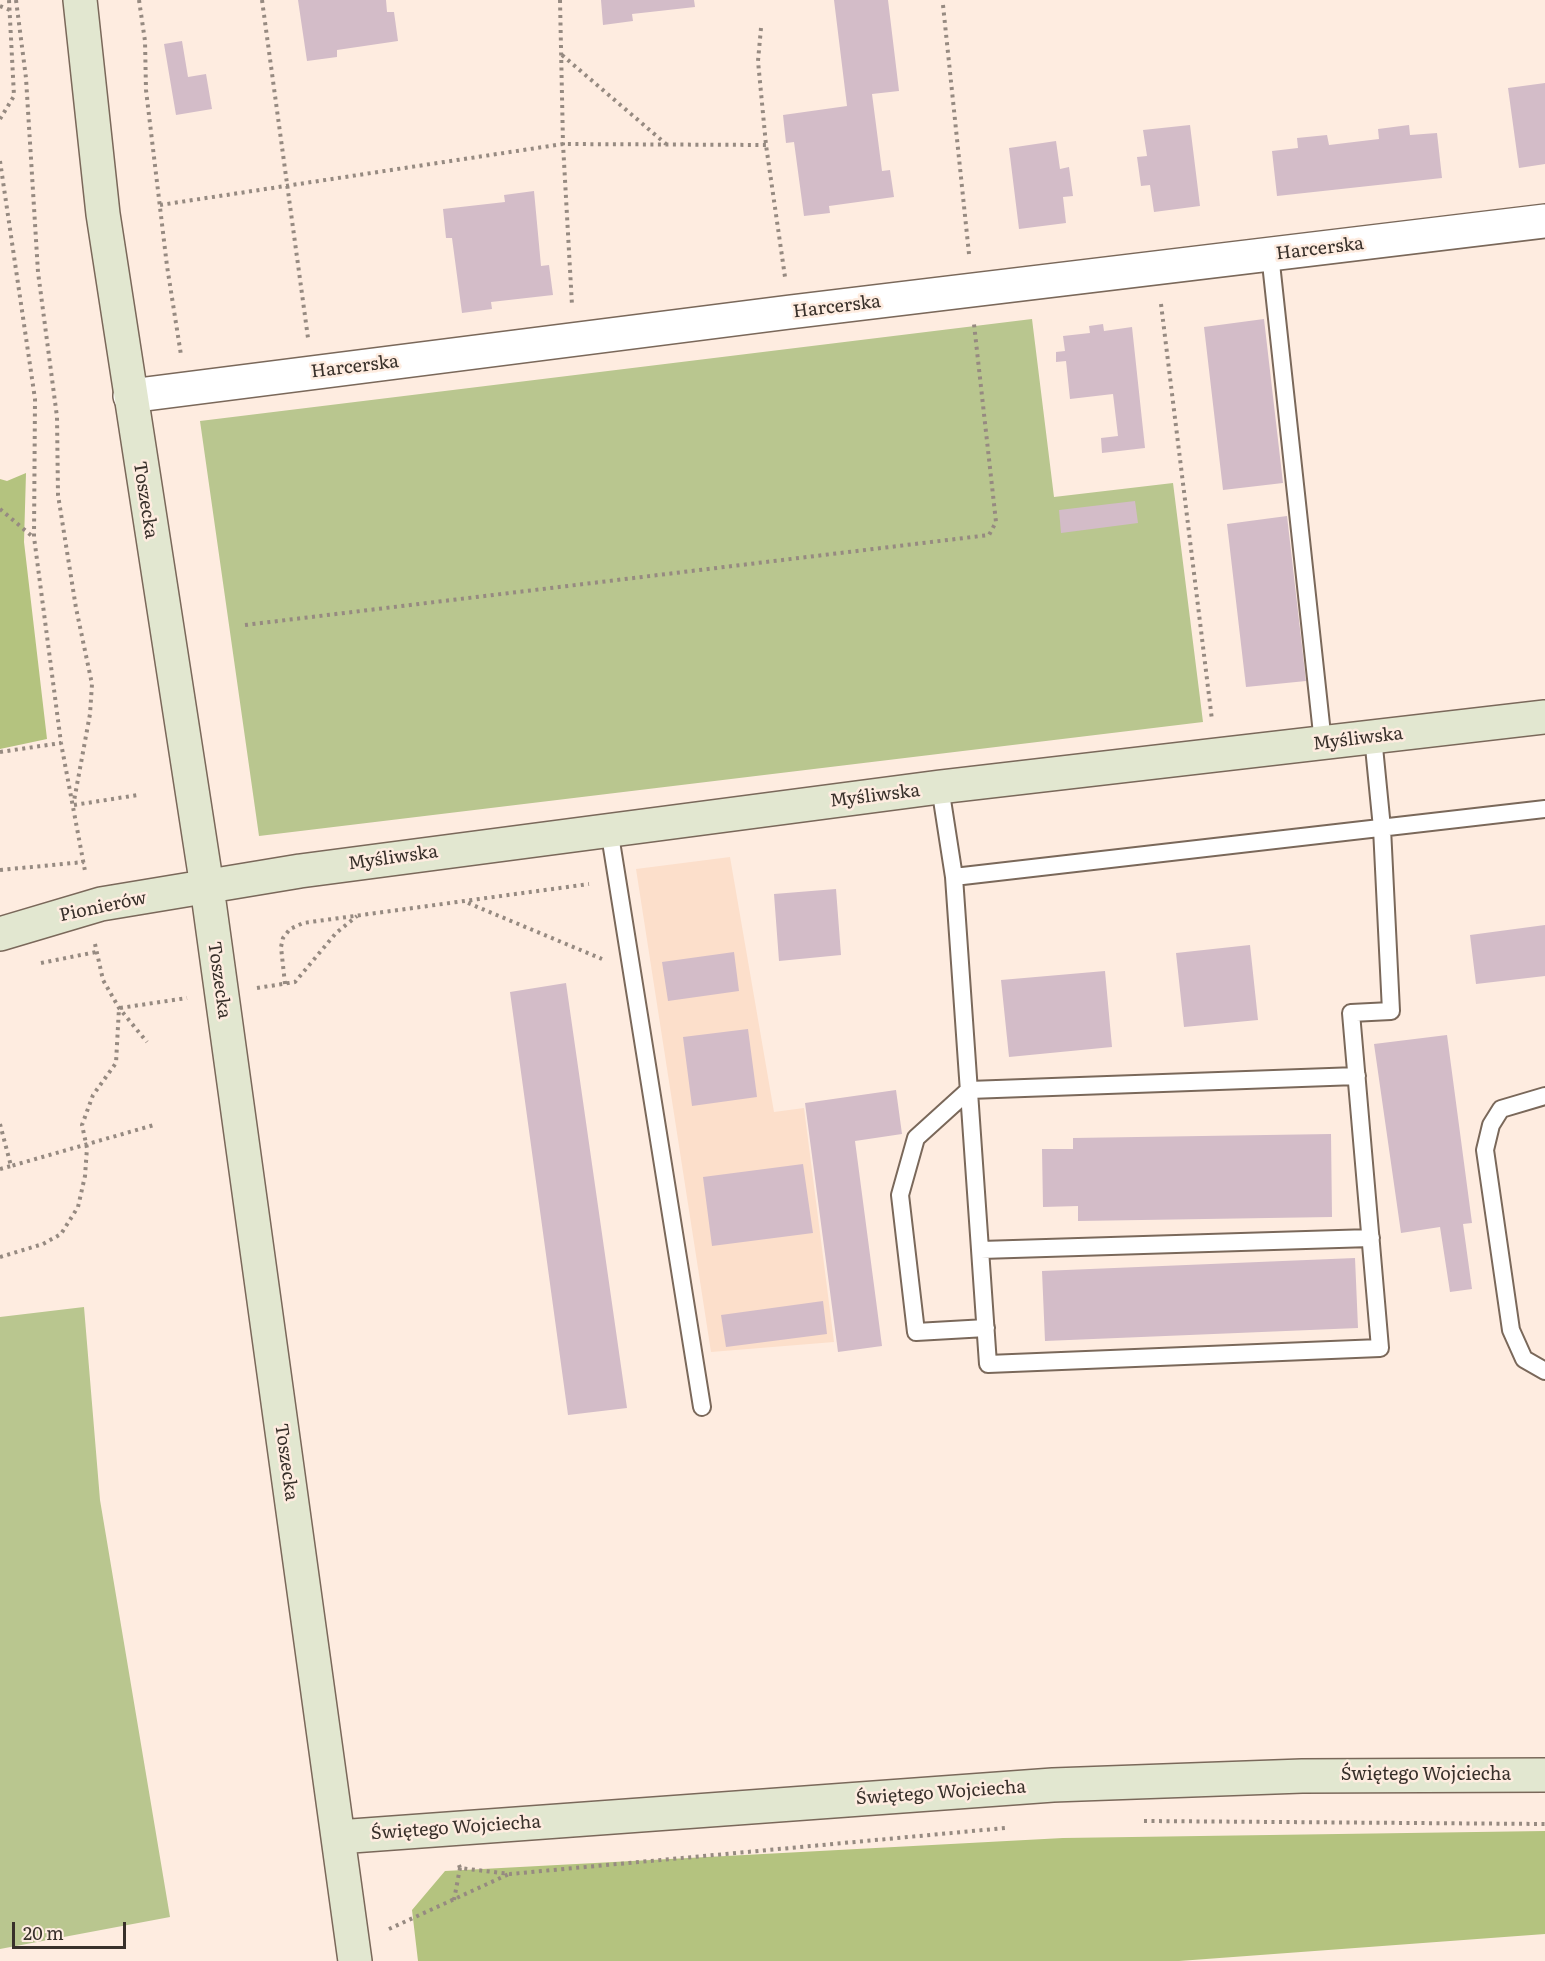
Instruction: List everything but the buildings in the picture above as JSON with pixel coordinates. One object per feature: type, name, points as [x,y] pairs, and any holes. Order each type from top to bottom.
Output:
[{"type":"main road","name":"Toszecka","points":[[80,0],[103,214],[207,887],[355,1961]]},
{"type":"main road","name":"Myśliwska","points":[[207,887],[300,871],[609,829],[940,787],[1545,717]]},
{"type":"main road","name":"Pionierów","points":[[0,934],[101,904],[207,887]]},
{"type":"main road","name":"Świętego Wojciecha","points":[[338,1837],[1053,1785],[1302,1776],[1545,1775]]},
{"type":"street","name":"Harcerska","points":[[130,396],[790,312],[1545,221]]},
{"type":"lane","points":[[1270,254],[1323,743]]},
{"type":"lane","points":[[940,787],[954,877],[988,1364],[1380,1348],[1352,1013],[1391,1011],[1382,828],[1372,737]]},
{"type":"lane","points":[[954,877],[1545,809]]},
{"type":"lane","points":[[609,829],[702,1407]]},
{"type":"lane","points":[[986,1328],[916,1332],[900,1195],[916,1138],[969,1090],[1357,1076]]},
{"type":"lane","points":[[1545,1096],[1501,1109],[1491,1125],[1485,1150],[1511,1330],[1524,1359],[1545,1371]]},
{"type":"lane","points":[[981,1250],[1371,1238]]},
{"type":"path","points":[[0,119],[14,96],[9,0]]},
{"type":"path","points":[[16,0],[26,78],[38,272],[57,417],[58,495],[76,608],[92,684],[90,714],[73,805]]},
{"type":"path","points":[[139,0],[145,41],[146,90],[167,266],[188,388]]},
{"type":"path","points":[[262,0],[313,372]]},
{"type":"path","points":[[560,0],[564,144],[576,339]]},
{"type":"path","points":[[943,5],[969,259]]},
{"type":"path","points":[[0,6],[11,10]]},
{"type":"path","points":[[761,28],[758,61],[766,145],[790,312]]},
{"type":"path","points":[[561,55],[666,145]]},
{"type":"path","points":[[160,205],[564,144],[766,145]]},
{"type":"path","points":[[0,161],[35,399],[34,537],[61,743],[84,862],[0,870]]},
{"type":"path","points":[[1157,268],[1217,755]]},
{"type":"path","points":[[245,626],[989,535],[996,522],[973,312]]},
{"type":"path","points":[[0,509],[34,537]]},
{"type":"path","points":[[0,752],[61,743]]},
{"type":"path","points":[[73,805],[138,795]]},
{"type":"path","points":[[285,984],[281,947],[290,929],[318,920],[617,881]]},
{"type":"path","points":[[465,902],[606,961]]},
{"type":"path","points":[[273,986],[295,982],[336,933],[357,916]]},
{"type":"path","points":[[39,963],[96,952],[103,980],[119,1008],[147,1042]]},
{"type":"path","points":[[0,1257],[44,1244],[61,1234],[78,1207],[85,1176],[86,1142],[82,1125],[93,1095],[116,1063],[119,1008]]},
{"type":"path","points":[[0,1124],[10,1166]]},
{"type":"path","points":[[0,1169],[86,1142],[154,1125]]},
{"type":"path","points":[[1143,1821],[1545,1824]]},
{"type":"path","points":[[460,1868],[510,1874],[1014,1827]]},
{"type":"path","points":[[453,1900],[460,1868],[459,1861]]},
{"type":"path","points":[[389,1929],[510,1874]]},
{"type":"shaded area","points":[[730,857],[774,1112],[804,1108],[834,1342],[711,1352],[636,869]]},
{"type":"green space","points":[[1032,319],[1054,497],[1173,483],[1203,722],[259,836],[200,421]]},
{"type":"green space","points":[[26,473],[24,542],[47,739],[0,749],[0,479],[7,481]]},
{"type":"green space","points":[[84,1307],[100,1500],[170,1917],[0,1949],[0,1317]]},
{"type":"green space","points":[[1545,1831],[1545,1934],[1179,1961],[418,1961],[412,1910],[445,1871],[1063,1838]]}]
